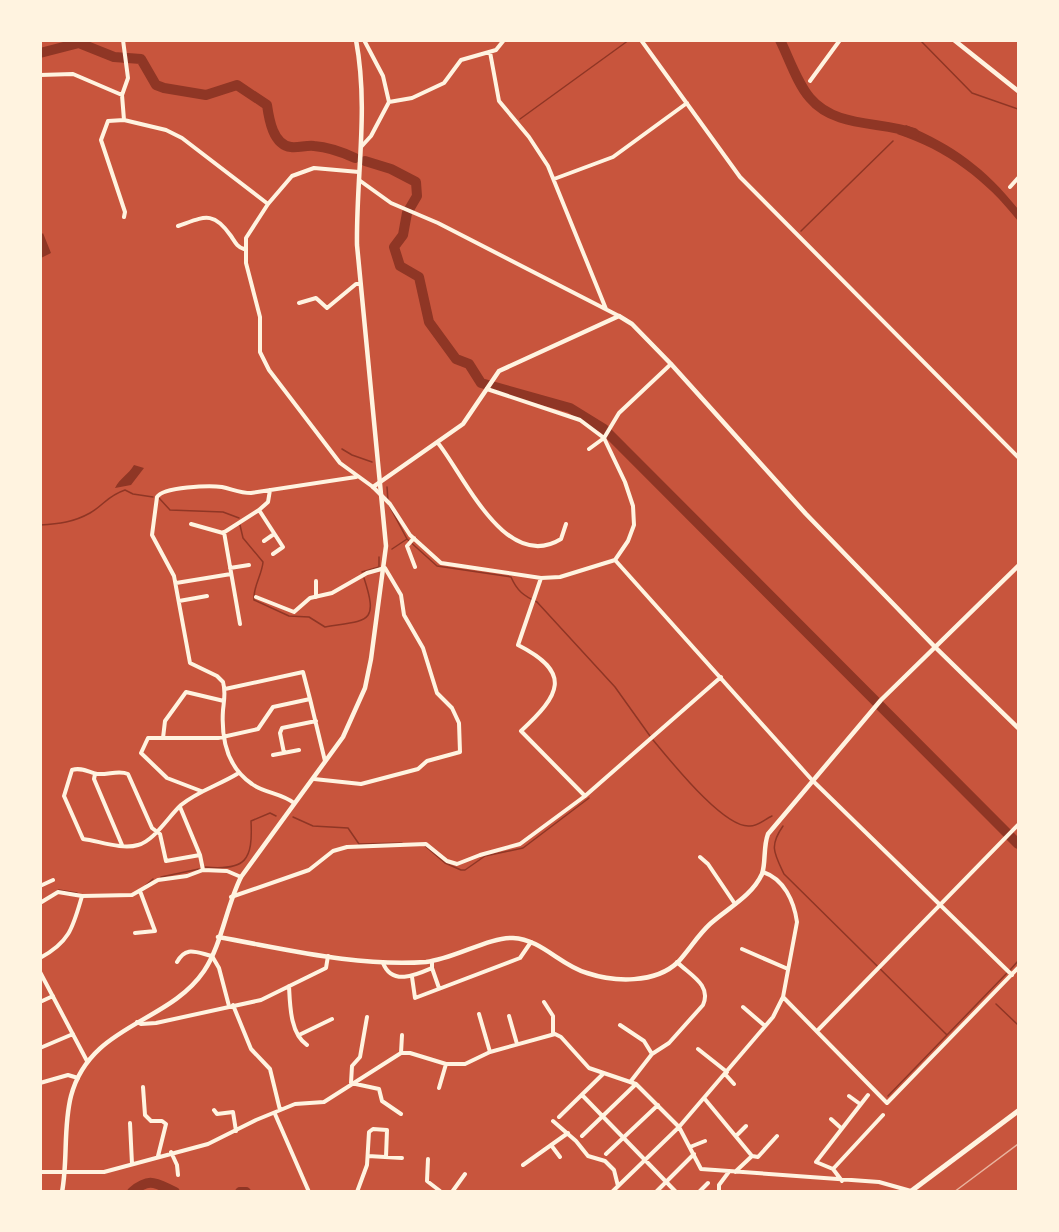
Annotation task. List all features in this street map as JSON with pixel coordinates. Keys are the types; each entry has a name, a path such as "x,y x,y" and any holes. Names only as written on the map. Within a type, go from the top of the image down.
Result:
{"main road":[{"path":"910,1191 1018,1112"}],"street":[{"path":"123,40 127,58 128,85 122,95 124,120"},
{"path":"62,1191 71,1096 87,1061 107,1041 174,1001 193,985 212,956 231,897 240,878 343,737 365,688 385,568 382,482 357,245 363,87 356,40"},
{"path":"361,147 371,136 389,102 383,76 364,40"},
{"path":"389,102 412,98 444,83 461,60 490,52 504,40"},
{"path":"641,40 740,177 1018,457"},
{"path":"810,81 840,40"},
{"path":"954,40 1018,91"},
{"path":"490,52 499,101 529,137 554,179 606,309"},
{"path":"40,75 73,74 122,95"},
{"path":"554,179 612,157 687,103"},
{"path":"124,217 125,212 121,207 101,140 108,121 124,120 166,130 183,138 268,204"},
{"path":"359,172 314,168 300,172 284,183 251,229 244,249 249,281 257,302 260,352 263,360 325,444 356,477 373,487 390,504 414,538 441,563 542,578 560,577 615,560 628,540 634,525 633,506 625,482 604,438 580,420 486,389"},
{"path":"1011,187 1018,178"},
{"path":"358,179 405,210 438,223 632,324 806,514 934,647 1018,728"},
{"path":"178,226 204,217 212,218 219,221 239,248 244,249"},
{"path":"299,303 316,298 327,308 356,284 360,284"},
{"path":"373,487 438,443 469,418 491,381 505,368 547,351 604,321 619,316"},
{"path":"589,448 604,438 619,412 671,364"},
{"path":"438,443 496,525 516,542 526,546 552,544 561,539 566,524"},
{"path":"294,803 285,796 255,787 237,774 226,753 223,737 225,689 218,676 195,668 190,663 176,583 152,535 153,516 159,493 201,487 224,487 238,493 251,493 352,480 356,477"},
{"path":"191,524 224,532 268,502 270,490"},
{"path":"259,510 283,547 273,554"},
{"path":"224,532 240,624"},
{"path":"264,541 274,534"},
{"path":"414,538 407,546 416,567"},
{"path":"615,560 812,780 1012,975"},
{"path":"176,583 249,565"},
{"path":"218,937 383,963 432,961 510,938 531,942 583,973 605,978 648,977 667,971 700,934 752,890 763,872 763,848 768,834 881,700 1018,566"},
{"path":"256,597 294,612 303,602 345,588 367,573 385,568"},
{"path":"314,779 361,783 418,769 427,761 460,752 459,723 452,708 437,693 423,648 404,615 401,596 385,568"},
{"path":"542,578 518,645 540,656 550,666 555,674 554,690 540,713 521,731 585,796"},
{"path":"316,581 316,597"},
{"path":"179,601 207,596"},
{"path":"225,689 303,672 326,762"},
{"path":"231,897 309,870 333,851 347,847 423,844 447,861 457,864 520,844 585,796 721,677"},
{"path":"163,738 165,721 186,692 224,701"},
{"path":"202,791 167,778 141,753 148,738 223,737 258,729 273,707 310,699"},
{"path":"284,753 280,733 282,728 316,721"},
{"path":"273,755 299,750"},
{"path":"200,855 166,861 160,834 156,831 152,828 128,774 124,772 95,774 76,768 72,770 64,796 83,839 137,846 146,842 156,831 180,807 202,791 237,774"},
{"path":"95,774 94,779 123,845"},
{"path":"180,807 200,855 203,870"},
{"path":"818,1030 1018,825"},
{"path":"700,857 708,864 735,904"},
{"path":"40,903 58,892 82,897 123,897 140,891 158,880 187,876 203,870 227,871 240,878"},
{"path":"612,1191 680,1127 765,1026 783,997 797,922 783,885 775,876 763,872"},
{"path":"40,886 54,880"},
{"path":"135,933 155,931 140,891"},
{"path":"40,958 52,952 70,935 82,897"},
{"path":"412,977 415,998 520,958 531,942"},
{"path":"742,949 788,969"},
{"path":"177,962 183,952 189,950 212,956 219,968 231,1006 252,1048 270,1069 280,1110"},
{"path":"137,1022 156,1023 261,1000 326,968 328,956"},
{"path":"432,961 432,969 439,988"},
{"path":"582,1136 633,1083 652,1054 669,1043 706,999 706,990 701,983 677,962"},
{"path":"383,963 386,970 394,975 412,977 432,969"},
{"path":"783,997 818,1030 887,1103 1018,968"},
{"path":"40,972 87,1061"},
{"path":"289,986 293,1020 299,1035 307,1046"},
{"path":"40,1002 53,996"},
{"path":"544,1002 553,1016 553,1034"},
{"path":"743,1008 765,1026"},
{"path":"479,1014 490,1052"},
{"path":"509,1016 517,1044"},
{"path":"351,1083 352,1066 360,1057 361,1040 366,1032 367,1017"},
{"path":"299,1035 333,1019"},
{"path":"620,1025 644,1041 652,1054"},
{"path":"40,1048 73,1034"},
{"path":"40,1172 104,1172 171,1152 208,1144 295,1104 324,1102 401,1053 446,1064 465,1064 490,1052 553,1034 561,1037 589,1068 633,1083 658,1105 680,1127 701,1169 879,1182 910,1191"},
{"path":"401,1053 402,1035"},
{"path":"698,1049 726,1073 734,1084"},
{"path":"439,1088 446,1064"},
{"path":"559,1117 603,1074"},
{"path":"40,1083 68,1076 78,1078"},
{"path":"351,1083 379,1089 382,1101 401,1114"},
{"path":"143,1087 145,1115 151,1121 162,1121 166,1124 158,1156"},
{"path":"582,1095 676,1191"},
{"path":"842,1181 833,1169 816,1162 868,1095"},
{"path":"849,1096 860,1104"},
{"path":"704,1098 752,1156 758,1157 777,1136"},
{"path":"606,1155 658,1105"},
{"path":"214,1110 217,1114 233,1112 236,1131"},
{"path":"275,1114 309,1191"},
{"path":"833,1169 883,1114"},
{"path":"831,1119 841,1128"},
{"path":"553,1121 568,1133 588,1156 604,1161 614,1170 618,1186"},
{"path":"130,1124 132,1164"},
{"path":"736,1137 746,1126"},
{"path":"357,1191 368,1156 369,1132 387,1130 386,1157"},
{"path":"523,1165 568,1133"},
{"path":"690,1147 705,1141"},
{"path":"551,1145 560,1157"},
{"path":"171,1152 177,1165 178,1175"},
{"path":"656,1191 694,1155"},
{"path":"368,1156 402,1158"},
{"path":"719,1191 719,1185 752,1156"},
{"path":"428,1159 428,1181 441,1191"},
{"path":"452,1191 465,1174"},
{"path":"699,1191 708,1183"},
{"path":"456,1187 461,1191"}],"shaded area":[{"path":"906,125 954,150 981,170 1018,209 1018,221 992,192 964,168 932,149 897,134"},
{"path":"43,233 51,253 41,258 41,235"},
{"path":"134,465 144,468 131,485 115,488 119,482"}],"waterway":[{"path":"520,119 629,40"},
{"path":"780,40 801,85 820,108 845,119 914,133"},
{"path":"920,40 972,93 1018,109"},
{"path":"40,53 79,43 114,57 141,59 156,85 164,88 206,95 237,85 267,105 273,130 280,142 294,147 324,147 355,158"},
{"path":"801,231 893,141"},
{"path":"365,161 391,169 416,182 417,196 407,213 403,235 394,247 400,266 419,277 429,322 456,359 469,364 481,383 570,408 604,429 1018,844"},
{"path":"342,449 372,462"},
{"path":"387,487 388,501"},
{"path":"40,525 78,519 125,490 133,494 153,497"},
{"path":"159,498 170,510 223,512 239,518"},
{"path":"389,505 407,539 437,566 511,577 518,589 537,602 615,687 650,736"},
{"path":"240,525 243,538 263,562 254,600 289,616 309,617 325,627 360,621 370,612 364,578"},
{"path":"392,549 407,539"},
{"path":"362,572 379,567 379,557"},
{"path":"653,740 698,792 726,817 739,824 753,826 772,816"},
{"path":"424,845 445,863 465,870 485,856 523,848 589,798"},
{"path":"205,867 230,867 244,860 250,845 251,821 270,813 276,816"},
{"path":"293,817 313,826 348,828 359,844 402,843"},
{"path":"783,826 776,839 774,850 784,874 947,1035 1007,973"},
{"path":"161,877 199,869"},
{"path":"146,885 153,879"},
{"path":"51,895 59,890 77,893"},
{"path":"1010,970 1018,961"},
{"path":"996,1004 1017,1024"},
{"path":"888,1096 947,1035"},
{"path":"132,1192 148,1183 175,1192"},
{"path":"240,1192 246,1192"}],"railway":[{"path":"954,1192 1018,1144"}]}
